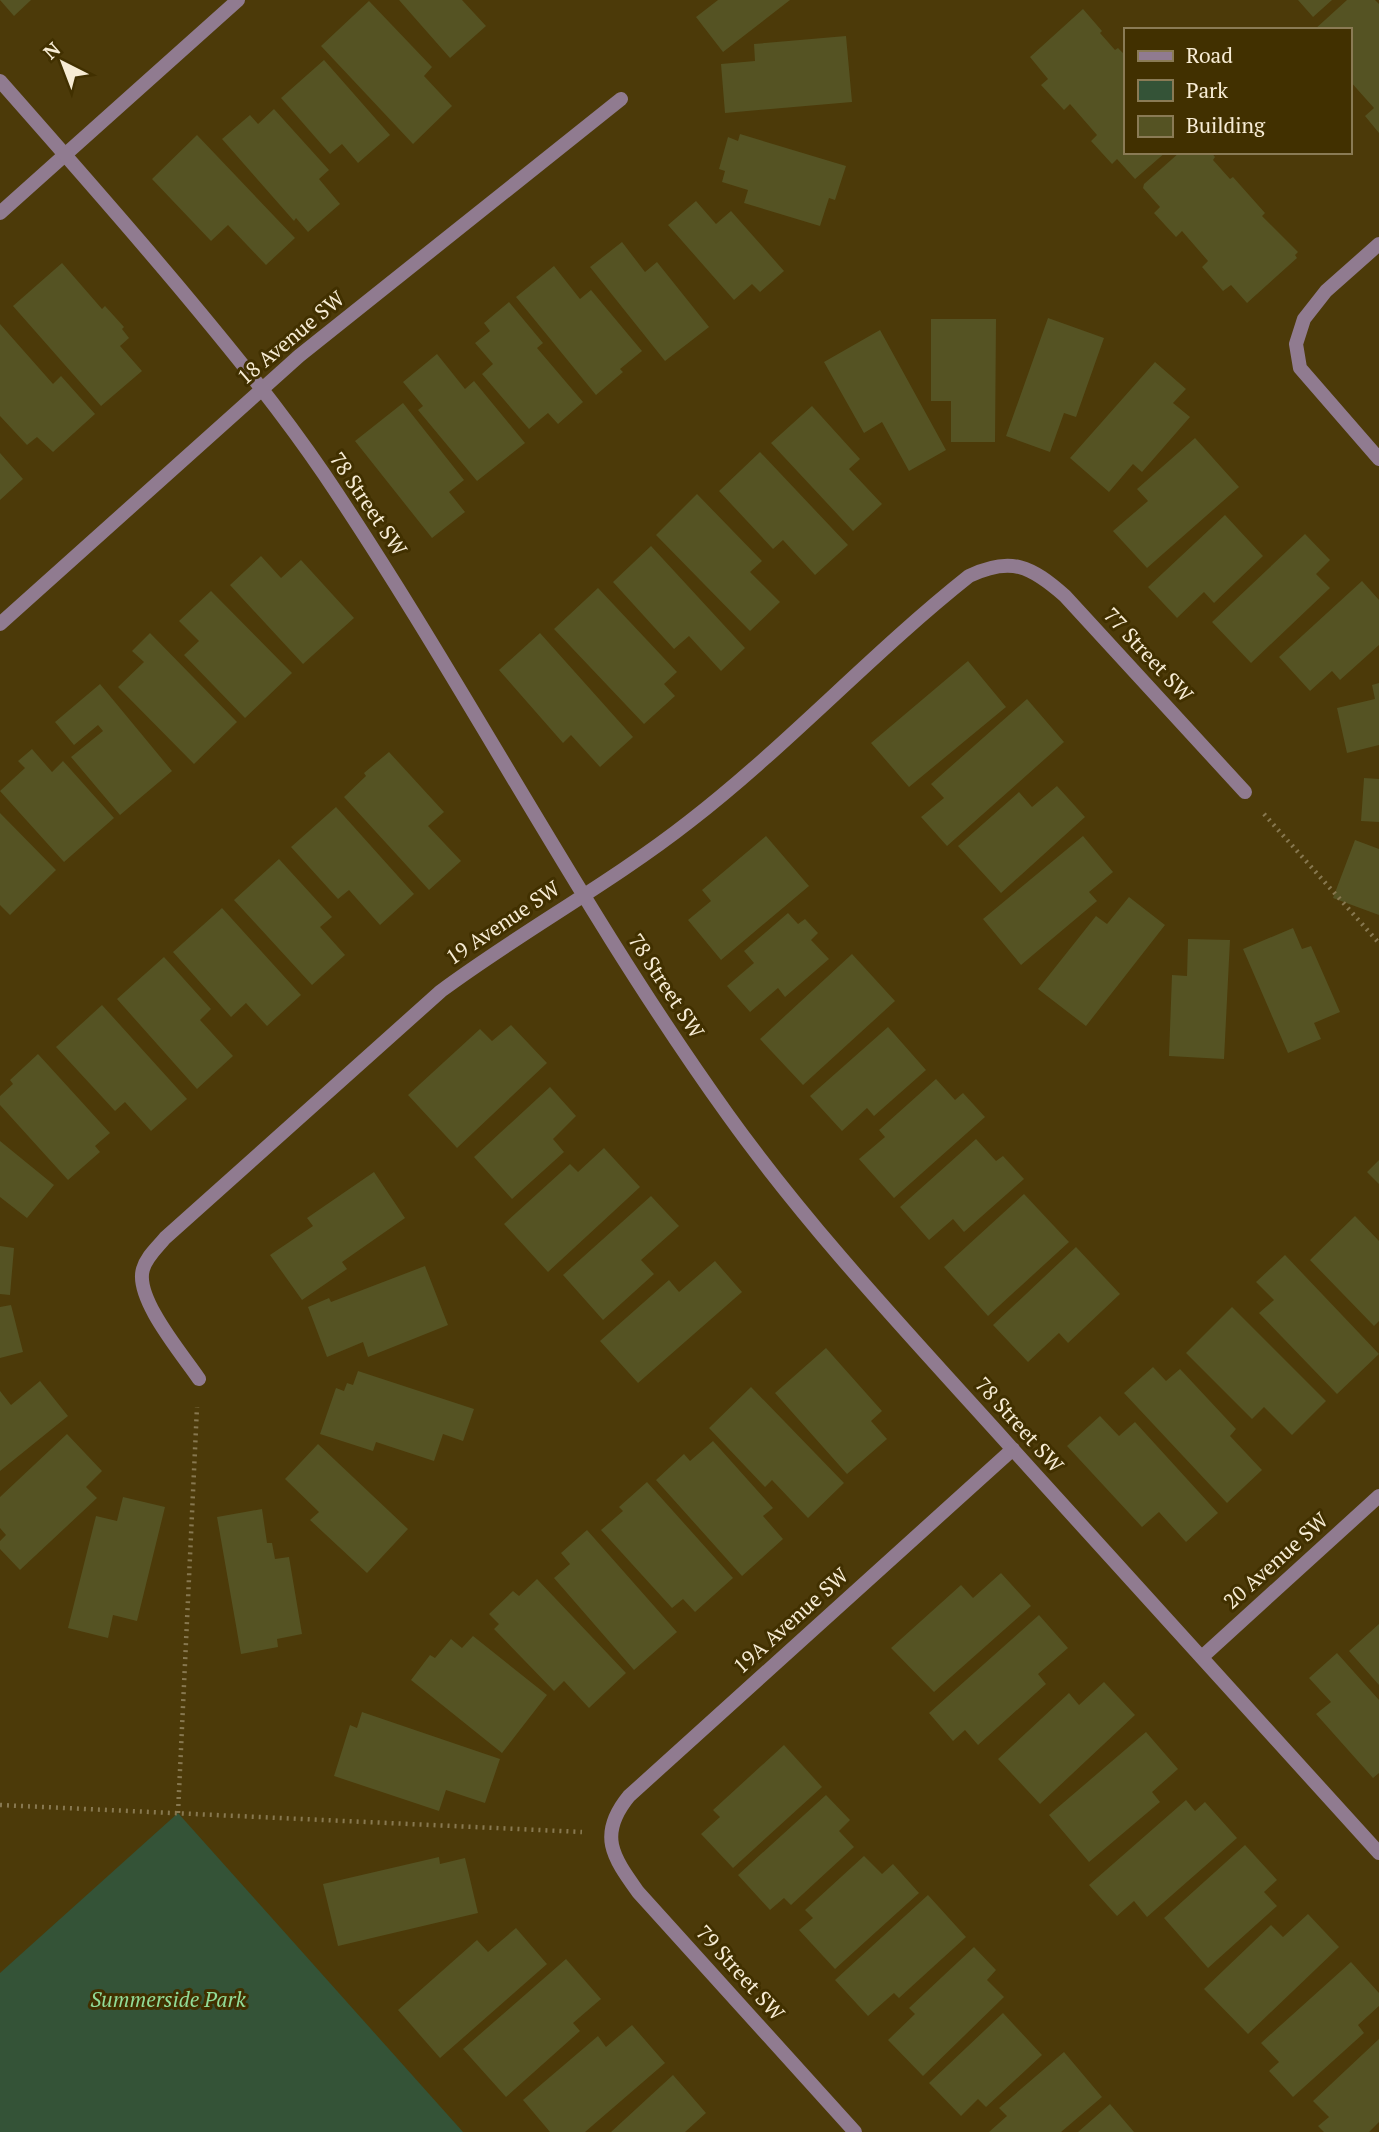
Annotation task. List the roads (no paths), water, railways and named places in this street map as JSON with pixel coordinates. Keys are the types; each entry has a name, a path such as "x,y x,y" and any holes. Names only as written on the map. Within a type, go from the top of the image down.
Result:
{"street":[{"path":"0,213 238,0"},
{"name":"78 Street SW","path":"0,81 262,387 372,546 453,675 583,894 686,1055 774,1176 855,1274 1379,1853"},
{"name":"18 Avenue SW","path":"0,624 262,387 621,99"},
{"path":"1379,244 1326,291 1304,319 1296,344 1300,368 1379,458"},
{"name":"19 Avenue SW","path":"199,1379 149,1304 142,1284 142,1271 149,1255 165,1238 441,991 484,959 652,850 722,796 969,576 987,568 1008,565"},
{"name":"77 Street SW","path":"1008,565 1023,566 1038,573 1065,596 1245,792"},
{"name":"19A Avenue SW","path":"611,1833 613,1820 629,1796 1013,1450"},
{"name":"20 Avenue SW","path":"1202,1657 1379,1496"},
{"name":"79 Street SW","path":"611,1833 616,1861 638,1892 855,2132"}],"park label":[{"name":"Summerside Park","path":"168,2000"}]}
